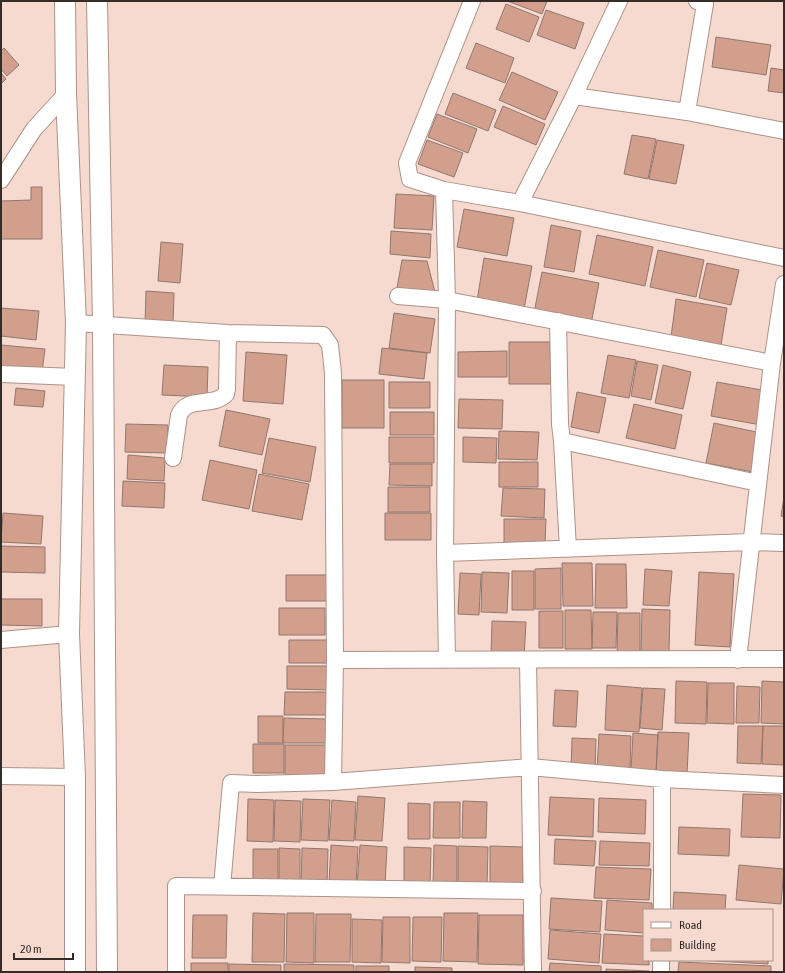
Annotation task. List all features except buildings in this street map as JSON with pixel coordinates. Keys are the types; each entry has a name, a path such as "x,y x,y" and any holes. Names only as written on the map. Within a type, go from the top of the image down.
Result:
{"street":[{"path":"65,1 66,94 76,323 69,634 75,778 75,972"},
{"path":"97,1 103,324 107,972"},
{"path":"472,1 407,163 410,179 444,190 520,203 784,258"},
{"path":"520,203 574,96 619,1"},
{"path":"687,112 705,4 698,1"},
{"path":"1,180 34,129 66,94"},
{"path":"574,96 687,112 784,131"},
{"path":"444,190 447,300 445,553 447,659"},
{"path":"738,660 772,363 784,284"},
{"path":"398,296 447,300 772,363"},
{"path":"558,321 560,424 568,549"},
{"path":"76,323 228,333 323,335 330,345 333,374 335,660 334,782"},
{"path":"173,458 180,415 186,405 218,400 226,394 228,333"},
{"path":"1,374 75,377"},
{"path":"562,441 758,483"},
{"path":"445,553 751,542 784,543"},
{"path":"1,640 69,634"},
{"path":"335,660 784,659"},
{"path":"528,660 533,891 533,972"},
{"path":"222,887 231,783 257,784 334,782 530,767 662,779 784,786"},
{"path":"1,776 75,778"},
{"path":"662,779 662,909"},
{"path":"176,972 176,886 533,891"},
{"path":"661,972 662,961"}]}
